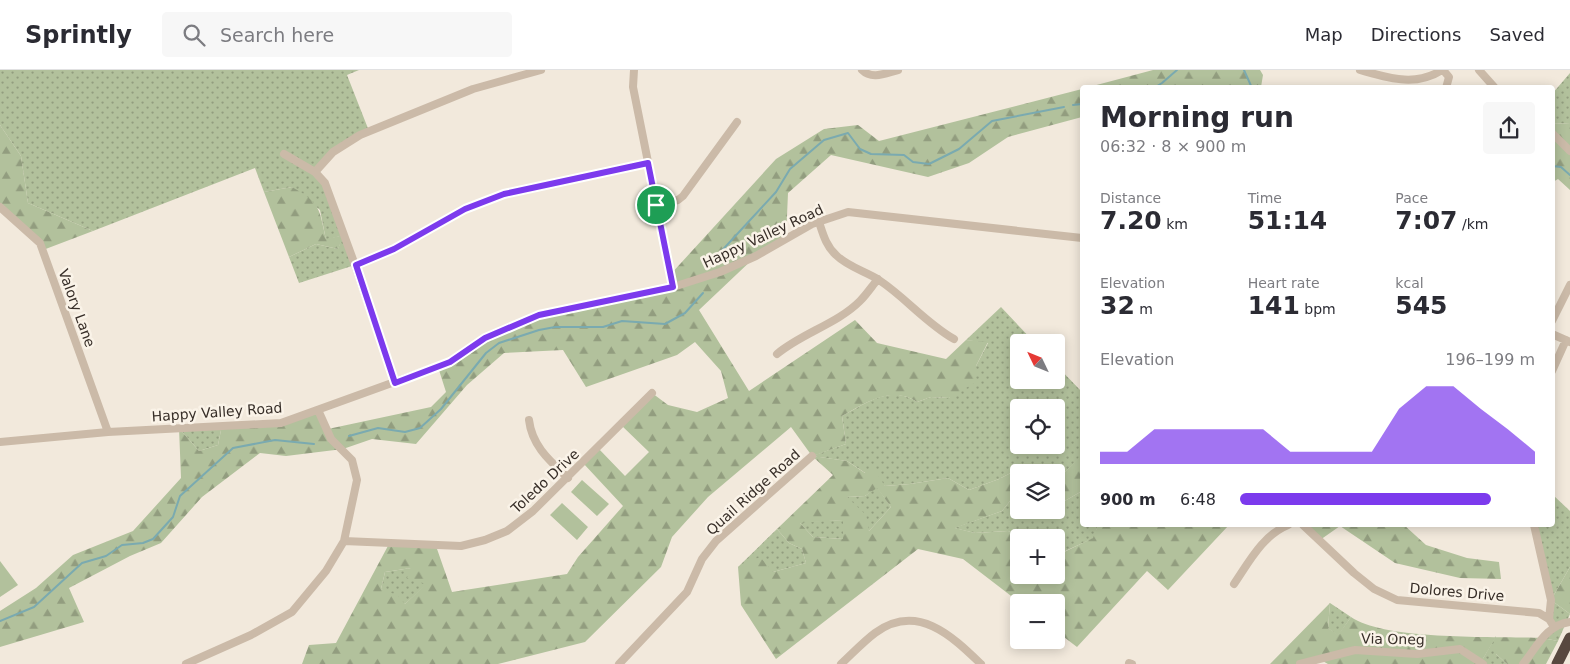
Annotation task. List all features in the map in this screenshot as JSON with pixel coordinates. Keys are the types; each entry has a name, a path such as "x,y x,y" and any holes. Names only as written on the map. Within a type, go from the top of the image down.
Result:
{"highway":[{"path":"1558,664 1570,638"}],"street":[{"path":"315,172 333,152 360,135 473,89 542,70"},
{"path":"634,70 633,87 673,287"},
{"path":"862,70 868,75 874,75 898,70"},
{"path":"1360,70 1397,80 1416,81 1430,78 1443,70 1449,77 1447,85"},
{"path":"1479,70 1492,85"},
{"path":"656,205 678,200 683,196 737,122"},
{"path":"1555,136 1570,151"},
{"path":"284,154 315,172 324,183 356,265 395,383"},
{"path":"356,265 394,249 465,209 504,194 648,163"},
{"name":"Valory Lane","path":"0,207 40,243 108,432"},
{"name":"Happy Valley Road","path":"0,442 108,432 281,423 450,362 485,338 539,315 673,287 720,272 756,256 819,222 848,212 1080,238"},
{"path":"819,222 824,240 835,254 846,263 878,279 936,329 954,339"},
{"path":"777,354 789,344 845,312 860,301 878,279"},
{"path":"1555,315 1570,285"},
{"path":"1555,335 1568,341 1555,365"},
{"name":"Toledo Drive","path":"344,541 461,546 485,540 520,523 568,478 652,393"},
{"path":"186,664 251,635 292,612 326,571 344,541 357,480 352,460 331,439 318,410"},
{"path":"529,420 530,430 540,451 568,478"},
{"name":"Quail Ridge Road","path":"620,664 687,592 702,559 716,541 812,456"},
{"path":"1234,584 1256,552 1276,530 1283,527"},
{"name":"Dolores Drive","path":"1305,527 1354,573 1374,588 1398,600 1539,613 1549,619"},
{"path":"1534,527 1551,600 1549,619 1554,627"},
{"path":"841,664 883,629 900,622 916,622 933,625 949,634 981,664"},
{"path":"1523,664 1542,638 1554,627 1570,622"},
{"name":"Via Oneg","path":"1300,664 1355,650 1417,654 1460,649 1483,664"}],"green space":[{"path":"0,70 359,70 347,75 369,131 347,142 315,172 325,183 355,265 299,283 289,257 316,244 338,249 343,235 326,240 320,210 292,187 264,192 255,168 93,231 28,203 21,156 0,125"},
{"path":"1153,70 1260,70 1263,75 1261,85 1097,85"},
{"path":"1570,73 1570,124 1555,123 1555,90"},
{"path":"1080,90 1080,118 1008,137 969,163 928,177 831,155 788,193 786,239 756,256 699,310 749,391 855,320 877,343 946,359 966,340 988,342 976,366 976,382 949,398 931,397 917,402 898,395 869,401 842,416 846,444 813,456 847,461 865,473 873,468 885,486 948,478 969,490 1010,473 1010,501 1002,511 955,528 975,533 1010,531 1010,584 1065,584 1065,552 1093,538 1097,527 1227,527 1168,590 1147,571 1077,647 1065,638 1065,594 1010,595 963,559 918,549 776,659 741,605 738,567 760,557 773,572 806,563 802,549 789,543 777,529 833,475 812,456 791,427 708,497 672,537 661,567 585,642 498,664 302,664 309,645 336,643 389,544 436,546 452,592 567,574 578,557 623,506 583,463 598,448 625,476 649,452 621,425 652,393 668,405 697,412 728,398 721,371 695,342 677,355 586,387 563,350 504,353 467,385 416,444 372,439 343,449 286,456 260,453 202,497 161,543 130,556 69,588 84,622 0,647 0,611 36,588 73,555 133,531 181,478 179,428 199,451 218,445 222,425 265,424 318,410 328,429 431,407 446,392 438,367 517,324 673,287 670,275 776,159 824,129 858,125 879,141","holes":["877,488 891,507 869,531 866,515 847,497 865,496","843,520 843,539 813,537 800,523","411,568 407,578 426,584 405,604 397,595 381,589 385,572"]},
{"path":"1555,123 1570,124 1570,190 1558,179 1555,181"},
{"path":"0,125 21,156 28,203 93,231 43,250 2,208 0,203"},
{"path":"292,187 314,203 322,220 326,239 344,235 338,249 316,244 289,257 264,192"},
{"path":"1001,307 1026,334 1010,334 1010,389 1065,389 1065,374 1080,390 1080,457 1065,472 1065,464 1010,464 1010,473 969,490 948,478 885,486 847,461 812,456 846,444 842,416 869,401 888,395 907,397 917,402 931,397 949,398 976,366 988,343 966,340"},
{"path":"222,425 218,445 199,451 179,428"},
{"path":"1080,456 1080,492 1065,501 1065,472"},
{"path":"582,480 609,504 597,516 571,492"},
{"path":"877,487 891,507 869,531 847,497 865,496"},
{"path":"1080,492 1080,527 1097,527 1094,538 1065,551 1065,529 1010,529 1010,531 975,533 954,528 1002,511 1010,501 1010,519 1065,519 1065,501"},
{"path":"1555,497 1570,511 1570,567 1551,600 1533,527 1555,527"},
{"path":"562,503 588,527 577,540 550,515"},
{"path":"843,520 843,539 813,537 799,522"},
{"path":"1305,527 1339,527 1320,540"},
{"path":"1341,527 1406,527 1426,545 1467,558 1499,562 1501,579 1460,578 1395,563"},
{"path":"777,529 789,543 802,549 806,563 773,572 738,567"},
{"path":"0,561 18,585 0,597"},
{"path":"1570,567 1570,614 1551,600"},
{"path":"411,568 427,584 405,604 381,589 385,572"},
{"path":"1551,600 1570,614 1558,641 1542,638 1553,625"},
{"path":"1330,603 1351,617 1338,636 1328,628"},
{"path":"1330,603 1328,628 1338,635 1351,617 1367,625 1415,634 1496,637 1481,662 1477,664 1328,664 1317,658 1300,664 1270,664"},
{"path":"1496,636 1496,654 1507,664 1477,664 1481,662"},
{"path":"1496,637 1542,638 1558,641 1546,664 1507,664 1496,654"}],"waterway":[{"path":"1159,85 1177,70"},
{"path":"1244,70 1251,85"},
{"path":"1073,105 1080,104"},
{"path":"715,258 776,192 790,169 824,140 848,133 860,149 871,154 904,155 913,162 929,164 959,149 992,121 1064,107"},
{"path":"1555,166 1561,167 1570,175"},
{"path":"349,436 378,428 405,432 420,428 441,409 486,353 499,343 539,330 555,327 603,327 622,321 665,324 685,313 703,293"},
{"path":"0,621 34,607 82,563 106,556 122,545 143,543 153,539 173,517 180,496 233,448 275,440 314,444"}],"route":[{"path":"648,163 656,205 673,287 539,315 485,338 450,362 395,383 356,265 394,249 465,209 504,194 648,163"}]}
